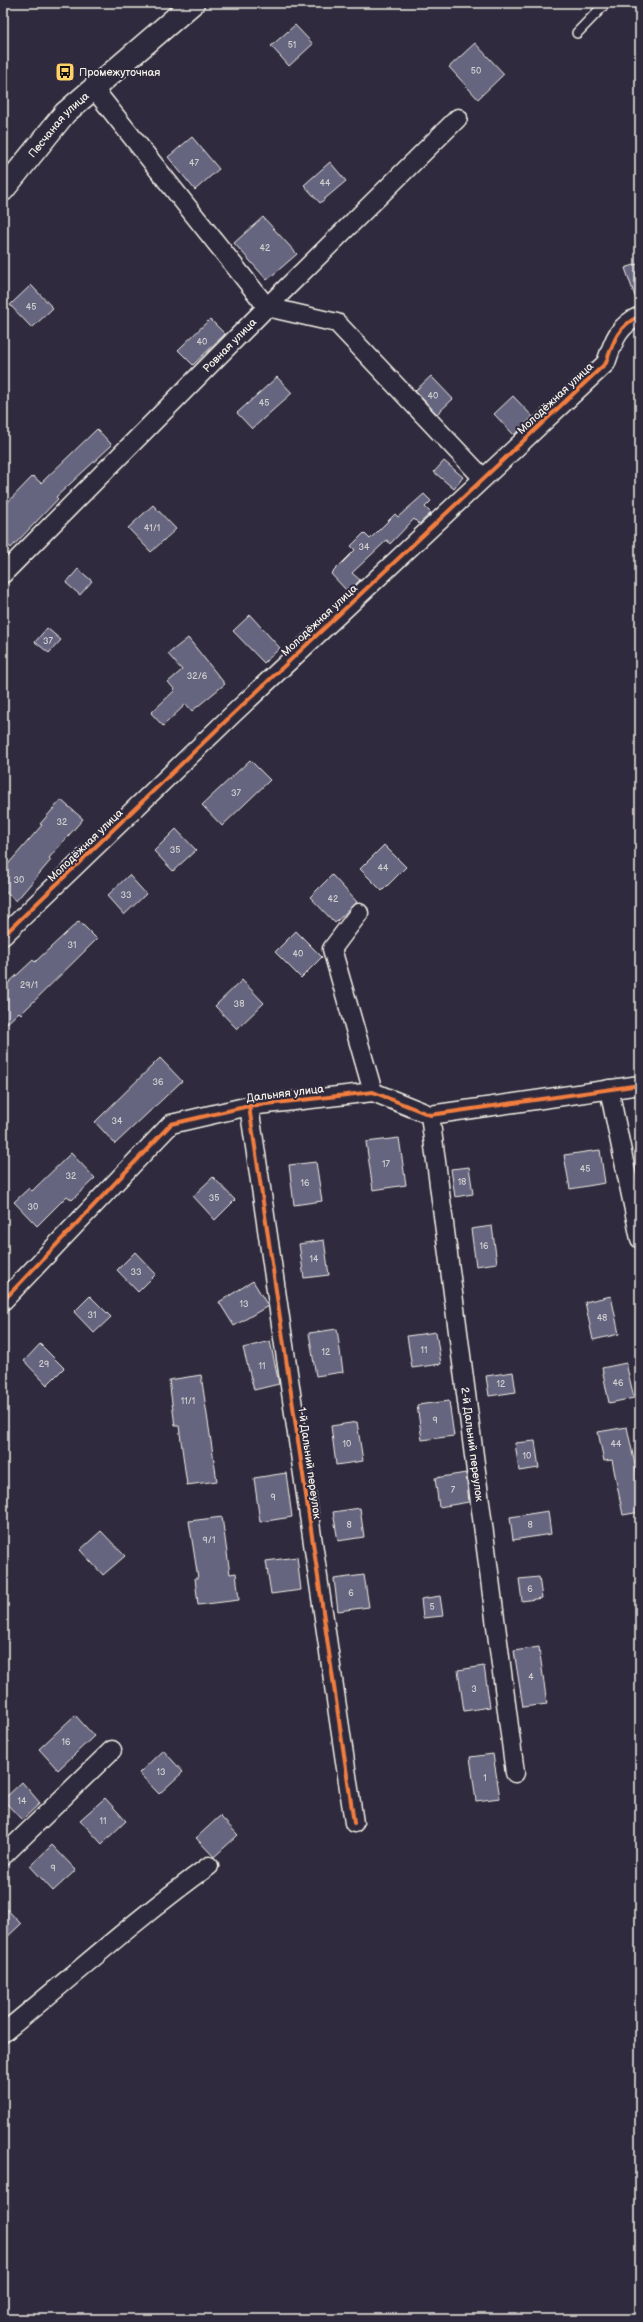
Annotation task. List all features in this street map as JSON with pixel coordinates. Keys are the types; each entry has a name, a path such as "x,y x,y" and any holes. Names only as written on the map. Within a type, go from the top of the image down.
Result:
{"street":[{"name":"Песчаная улица","path":"3,190 65,113 193,3"},
{"path":"94,89 267,307 337,323 483,478"},
{"name":"Ровная улица","path":"3,574 267,307 458,118"},
{"name":"Молодёжная улица","path":"3,936 232,715 606,363 615,336 624,326 640,316"},
{"path":"359,913 332,949 373,1092"},
{"name":"Дальняя улица","path":"3,1301 171,1124 249,1106 373,1092 430,1114 609,1088 640,1085"},
{"path":"609,1088 640,1239"},
{"name":"1-й Дальний переулок","path":"249,1106 354,1823"},
{"name":"2-й Дальний переулок","path":"430,1114 515,1773"},
{"path":"3,1856 112,1750"},
{"path":"3,2033 104,1951 160,1901 209,1866"}],"lane":[{"path":"577,34 606,3"}],"building":[{"path":"295,25 313,44 289,66 271,46"},
{"path":"475,43 504,74 478,99 449,67"},
{"path":"192,137 219,169 195,190 168,157"},
{"path":"330,162 346,181 320,203 304,185"},
{"path":"263,217 297,254 267,280 234,243"},
{"path":"640,263 640,305 638,305 625,268"},
{"path":"31,285 53,308 32,328 10,305"},
{"path":"210,319 225,334 193,365 178,350"},
{"path":"431,376 453,399 437,414 415,391"},
{"path":"277,377 292,393 252,429 237,413"},
{"path":"513,396 533,417 514,435 494,414"},
{"path":"97,429 112,445 56,497 58,499 11,548 3,541 3,507 33,476 41,483"},
{"path":"444,461 463,477 454,489 434,472"},
{"path":"424,494 431,501 425,507 431,513 419,524 414,519 390,544 387,540 352,573 360,580 348,592 331,574 355,550 351,546 364,533 370,539 395,514 398,517"},
{"path":"153,505 176,529 151,552 128,528"},
{"path":"78,569 92,581 80,595 66,583"},
{"path":"250,615 280,648 264,663 233,631"},
{"path":"47,628 61,640 49,653 35,642"},
{"path":"188,638 225,684 192,711 186,704 163,726 151,713 175,690 168,682 182,670 168,654"},
{"path":"250,760 270,780 222,826 202,805"},
{"path":"61,800 83,819 49,858 51,860 16,901 3,890 3,870 42,825 40,824"},
{"path":"176,829 196,850 173,871 154,851"},
{"path":"384,845 406,867 382,891 360,869"},
{"path":"129,875 146,894 124,915 107,896"},
{"path":"332,875 357,902 335,923 310,897"},
{"path":"79,921 97,939 21,1014 19,1012 3,1027 3,988 33,960 35,962"},
{"path":"296,931 322,957 301,978 275,952"},
{"path":"242,980 264,1003 237,1029 215,1006"},
{"path":"160,1058 182,1081 115,1144 95,1122"},
{"path":"399,1138 406,1185 373,1190 366,1142"},
{"path":"600,1150 605,1183 570,1189 564,1155"},
{"path":"71,1153 95,1178 72,1200 67,1196 37,1226 14,1202 29,1188 32,1191"},
{"path":"316,1162 322,1201 294,1205 289,1165"},
{"path":"469,1167 473,1194 455,1197 451,1169"},
{"path":"213,1177 235,1200 215,1220 193,1196"},
{"path":"492,1226 497,1263 476,1266 471,1229"},
{"path":"324,1240 329,1275 304,1278 299,1244"},
{"path":"135,1252 156,1274 138,1292 117,1270"},
{"path":"253,1281 268,1306 234,1326 219,1302"},
{"path":"90,1296 111,1317 94,1333 74,1312"},
{"path":"611,1296 619,1334 593,1340 585,1302"},
{"path":"337,1329 343,1372 316,1376 309,1333"},
{"path":"436,1332 441,1364 412,1368 407,1336"},
{"path":"270,1341 279,1384 254,1390 243,1348"},
{"path":"40,1344 64,1368 47,1385 24,1361"},
{"path":"626,1363 634,1398 609,1403 602,1368"},
{"path":"513,1372 516,1392 489,1396 486,1376"},
{"path":"201,1375 217,1481 187,1485 179,1426 175,1426 169,1380"},
{"path":"449,1401 454,1436 422,1440 417,1405"},
{"path":"357,1422 363,1461 336,1465 331,1426"},
{"path":"627,1427 638,1479 640,1478 640,1512 623,1515 612,1460 604,1461 598,1432"},
{"path":"535,1441 539,1468 519,1471 515,1443"},
{"path":"286,1473 292,1517 260,1522 254,1478"},
{"path":"466,1473 469,1502 439,1507 435,1478"},
{"path":"360,1508 364,1537 338,1541 333,1512"},
{"path":"548,1511 551,1534 513,1540 510,1517"},
{"path":"222,1517 230,1574 236,1573 239,1600 198,1605 195,1578 198,1578 189,1521"},
{"path":"101,1531 125,1556 103,1575 80,1550"},
{"path":"297,1557 301,1590 271,1594 266,1561"},
{"path":"364,1575 369,1607 338,1611 334,1579"},
{"path":"539,1577 542,1598 522,1601 519,1579"},
{"path":"440,1596 443,1616 423,1618 421,1599"},
{"path":"539,1647 547,1704 523,1707 514,1651"},
{"path":"484,1666 490,1707 464,1711 458,1670"},
{"path":"75,1715 94,1736 58,1770 39,1749"},
{"path":"163,1750 183,1772 159,1794 139,1773"},
{"path":"493,1754 500,1798 476,1801 470,1757"},
{"path":"22,1782 40,1803 22,1820 3,1800"},
{"path":"105,1798 126,1821 102,1844 80,1820"},
{"path":"220,1816 238,1835 214,1857 196,1838"},
{"path":"52,1845 76,1870 53,1891 30,1866"},
{"path":"3,1905 21,1924 3,1941"}],"cycle path":[{"path":"3,936 232,715 606,363 614,341 621,329 626,324 640,316"},
{"path":"3,1301 171,1124 249,1106 373,1092 430,1115 640,1085"},
{"path":"249,1106 354,1823"}],"place":[{"name":"Промежуточная","path":"65,72"}]}
